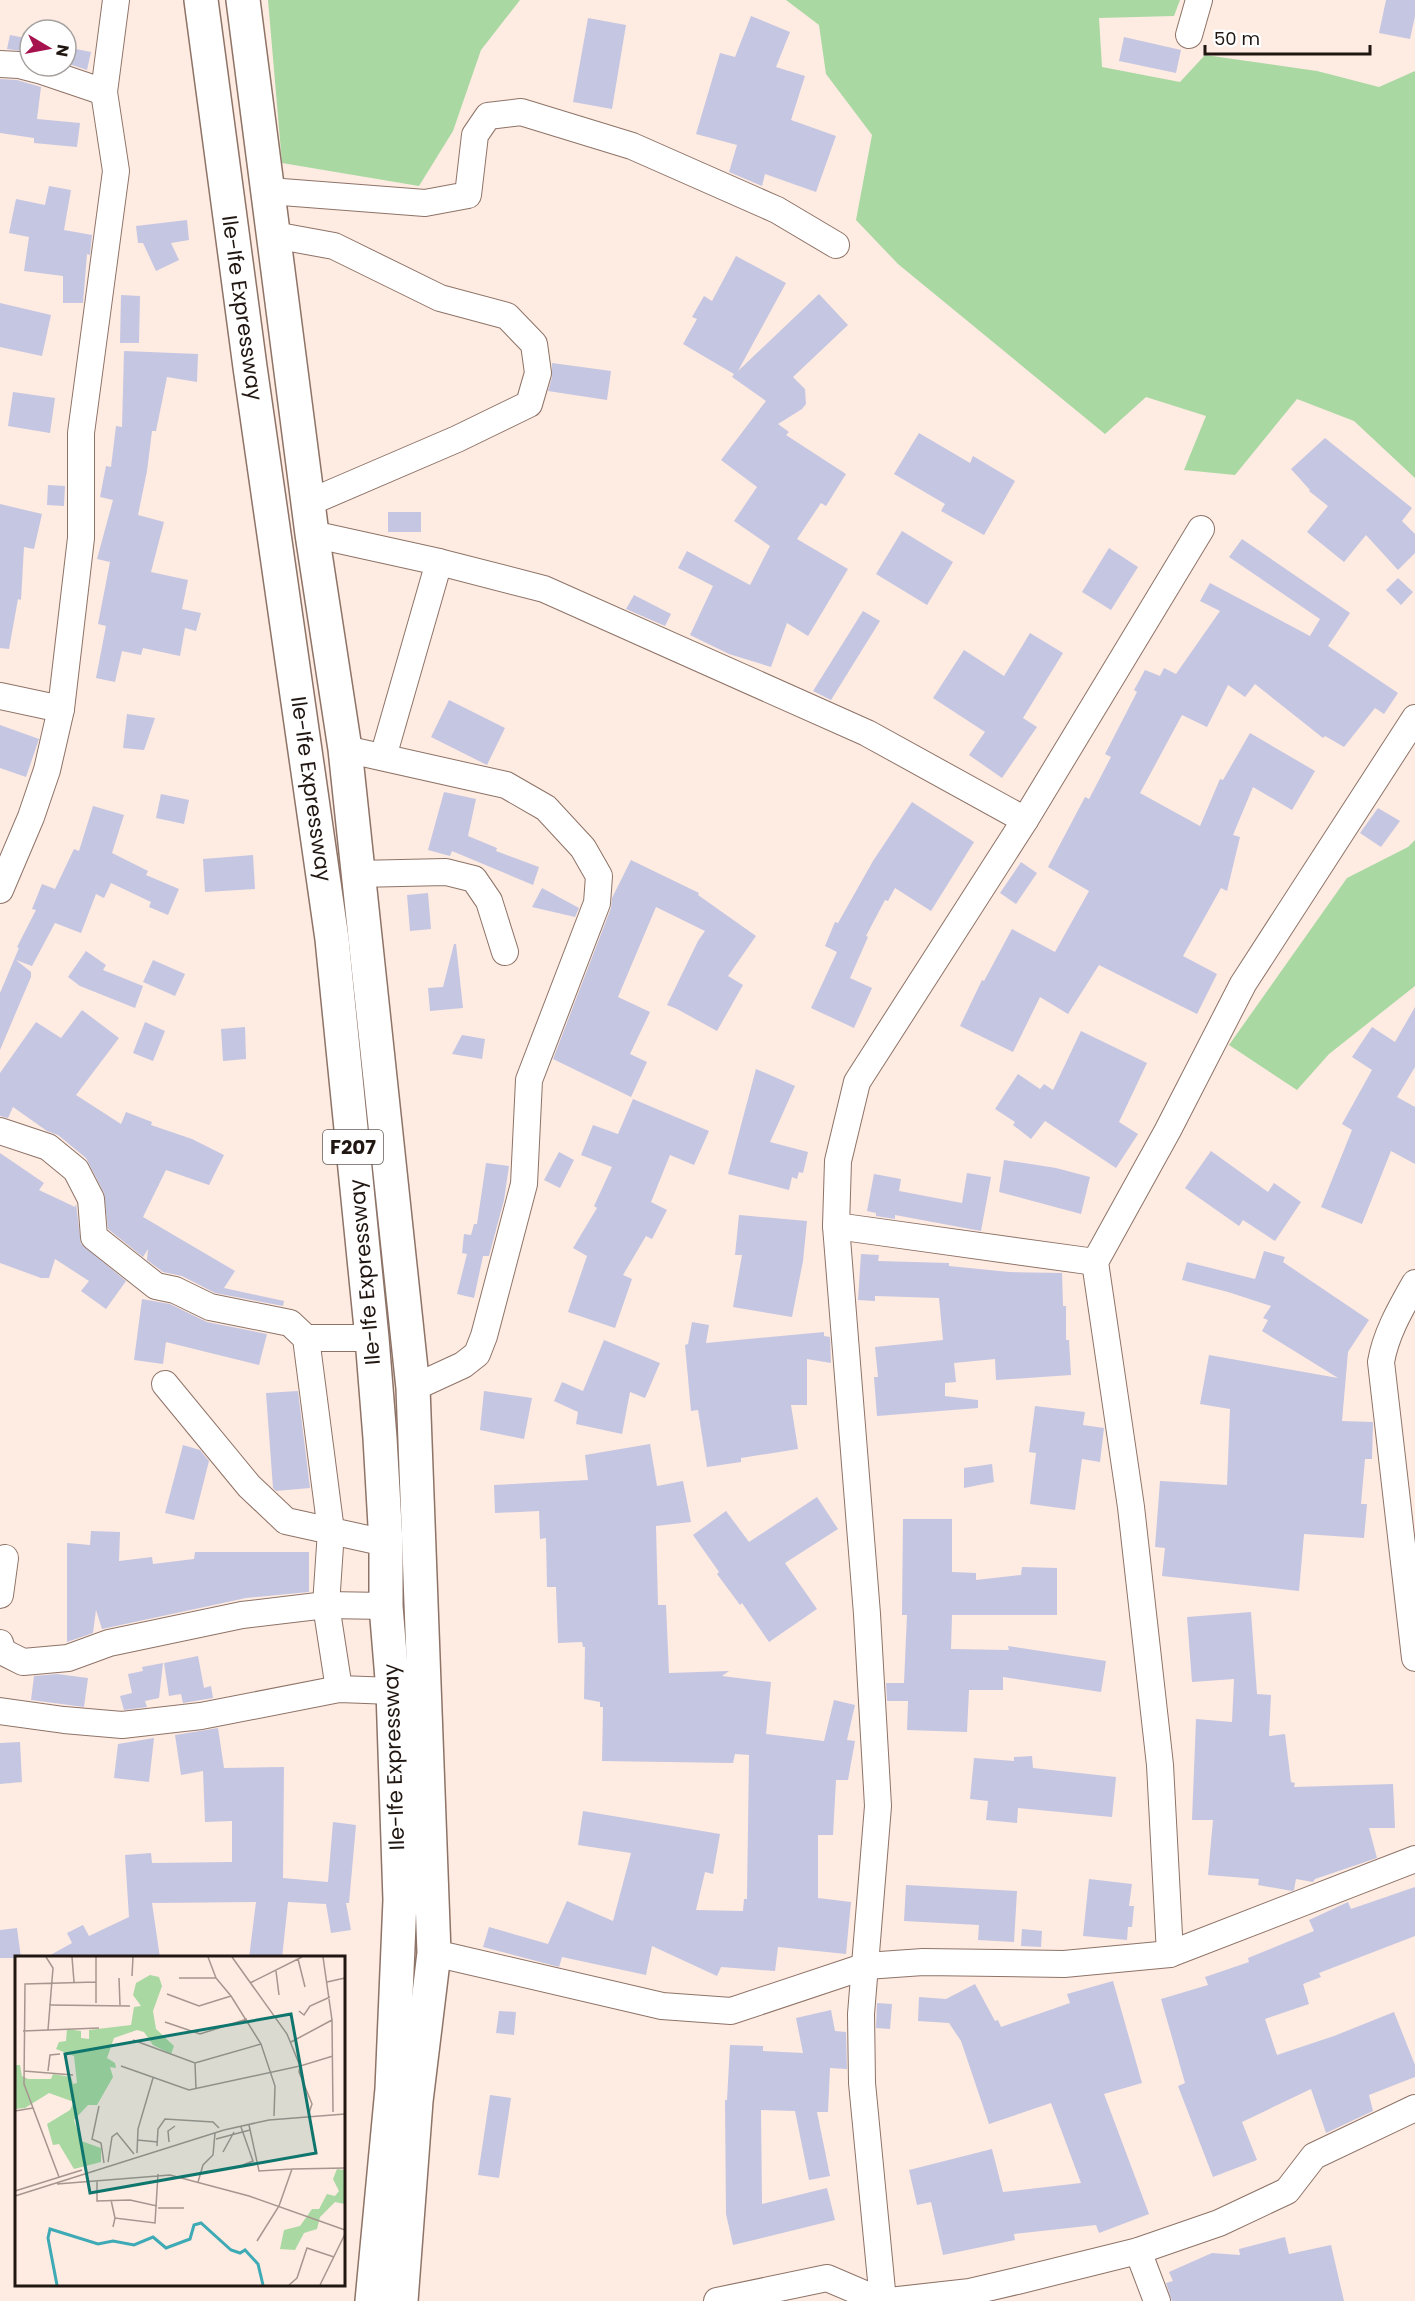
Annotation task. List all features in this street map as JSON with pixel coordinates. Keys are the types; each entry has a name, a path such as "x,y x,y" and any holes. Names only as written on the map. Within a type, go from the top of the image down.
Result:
{"main road":[{"name":"Ile-Ife Expressway","path":"201,0 250,367 332,939 372,1338 386,1543 386,1606 393,1691 400,1900 392,2089 372,2301"},
{"name":"Ile-Ife Expressway","path":"243,0 310,519 345,749 413,1388 434,1953 416,2101 401,2301"},
{"path":"250,367 291,370"}],"street":[{"path":"0,890 31,817 47,770 60,709 81,538 81,434 116,171 104,92 116,0"},
{"path":"1189,35 1199,0"},
{"path":"0,64 19,65 42,71 104,92"},
{"path":"268,191 425,203 468,195 475,135 488,116 521,112 632,146 777,210 836,245"},
{"path":"274,235 334,246 440,298 507,316 534,344 538,373 529,404 310,519"},
{"path":"310,519 439,562 544,589 867,733 1025,820"},
{"path":"717,2301 827,2278 882,2301 862,2083 861,2013 878,1806 867,1614 836,1226 838,1161 857,1082 1025,820 1201,530"},
{"path":"383,757 439,562"},
{"path":"0,696 60,709"},
{"path":"1170,1954 1160,1766 1131,1507 1095,1262 1168,1130 1243,984 1415,718"},
{"path":"345,749 506,785 546,808 583,848 599,876 597,903 529,1080 524,1184 484,1336 477,1354 463,1365 413,1388"},
{"path":"357,874 446,872 474,879 489,901 506,952"},
{"path":"0,1131 48,1147 76,1170 90,1199 94,1237 156,1286 175,1290 210,1307 290,1323 306,1338 331,1531 326,1605 339,1689"},
{"path":"836,1226 1095,1262"},
{"path":"1415,1283 1395,1318 1383,1349 1381,1362 1415,1658"},
{"path":"306,1338 372,1338"},
{"path":"165,1384 249,1486 286,1521 386,1543"},
{"path":"0,1595 4,1558"},
{"path":"0,1643 3,1652 23,1662 68,1658 109,1643 242,1616 326,1605 386,1606"},
{"path":"0,1712 122,1725 201,1716 339,1689 393,1691"},
{"path":"434,1953 663,2006 730,2011 866,1966 923,1962 1064,1964 1170,1954 1415,1859"},
{"path":"890,2301 970,2292 1138,2251 1219,2223 1287,2191 1314,2156 1415,2108"},
{"path":"1138,2251 1156,2301"}],"green space":[{"path":"268,0 520,0 481,50 453,131 419,186 282,163"},
{"path":"786,0 1180,0 1174,16 1099,18 1102,67 1180,82 1205,55 1317,71 1379,87 1415,71 1415,478 1354,421 1297,399 1235,475 1184,470 1206,416 1146,397 1105,434 898,264 856,220 872,135 826,74 819,25"},
{"path":"1415,840 1415,986 1329,1054 1297,1090 1229,1045 1347,878 1408,847"}],"building":[{"path":"1386,0 1415,0 1415,16 1410,39 1379,33"},
{"path":"751,16 790,32 776,67 805,76 791,120 836,136 816,192 765,174 762,186 729,172 737,145 696,134 720,53 735,57"},
{"path":"588,18 626,25 612,109 573,102"},
{"path":"10,35 18,37 18,50 7,49"},
{"path":"1124,37 1181,50 1176,73 1119,61"},
{"path":"78,49 91,52 87,70 78,67"},
{"path":"0,79 17,80 41,87 37,119 80,123 77,147 34,143 34,138 0,133"},
{"path":"49,186 71,190 64,230 92,235 90,255 87,254 83,303 63,303 63,276 24,271 29,237 9,233 16,199 45,205"},
{"path":"187,220 189,240 171,243 179,260 156,271 143,243 138,243 136,226"},
{"path":"736,256 786,283 738,371 819,294 848,325 793,377 805,389 806,404 778,424 789,432 786,435 846,474 826,506 821,503 797,539 848,569 808,636 787,623 771,667 729,654 690,635 713,586 678,568 687,551 750,585 770,546 734,521 757,487 721,460 766,401 732,377 734,374 683,344 697,319 692,317 704,296 712,301"},
{"path":"121,295 140,296 139,343 120,343"},
{"path":"0,303 51,315 42,356 0,347"},
{"path":"124,351 198,354 197,382 167,377 156,431 152,431 138,515 164,522 151,572 188,580 182,609 201,613 196,631 185,628 180,656 143,648 141,655 122,651 115,682 96,678 106,626 98,624 110,562 97,559 113,500 100,497 106,466 111,467 116,426 122,427"},
{"path":"552,363 611,371 607,400 548,391 552,377"},
{"path":"13,392 55,398 50,433 8,426"},
{"path":"919,433 970,463 973,456 1015,481 984,535 941,511 945,504 894,474"},
{"path":"1325,438 1412,508 1402,521 1415,534 1415,553 1398,570 1366,535 1344,562 1307,532 1328,506 1309,491 1291,469"},
{"path":"48,485 65,486 64,506 47,505"},
{"path":"0,504 42,514 34,549 24,547 21,600 18,599 9,649 0,648"},
{"path":"388,512 421,512 421,532 388,532"},
{"path":"902,531 953,562 927,605 876,574"},
{"path":"1242,539 1350,613 1328,646 1398,693 1384,714 1375,708 1344,747 1325,736 1323,738 1255,684 1245,697 1228,685 1207,727 1182,715 1140,793 1200,826 1220,779 1223,780 1250,733 1315,771 1292,810 1253,787 1233,835 1240,837 1227,891 1221,888 1183,956 1217,974 1197,1014 1099,965 1068,1014 1040,997 1013,1052 960,1026 982,980 984,981 1012,929 1055,952 1089,891 1048,867 1085,797 1089,799 1111,757 1105,754 1137,692 1134,690 1145,670 1160,676 1164,668 1176,674 1220,611 1200,601 1210,583 1310,636 1320,619 1229,557"},
{"path":"1109,548 1138,567 1111,610 1082,592"},
{"path":"1398,578 1413,592 1401,605 1386,590"},
{"path":"634,595 671,614 665,626 626,609"},
{"path":"863,611 880,621 831,700 813,691"},
{"path":"1030,633 1063,653 1023,718 1037,727 1002,778 969,755 985,732 933,698 964,650 1004,676"},
{"path":"449,700 505,728 487,765 431,737"},
{"path":"127,714 155,718 144,750 123,748"},
{"path":"0,725 39,739 26,777 0,768"},
{"path":"444,792 476,799 468,836 497,848 496,851 539,867 533,885 452,851 450,856 428,850"},
{"path":"161,794 189,800 184,824 156,818"},
{"path":"912,802 974,842 931,911 895,888 888,901 885,900 866,936 868,937 850,978 872,988 854,1028 811,1008 837,952 825,946 835,922 838,923 873,861"},
{"path":"93,806 124,815 112,853 148,871 146,875 179,889 168,915 149,907 151,902 111,883 104,898 96,894 81,933 55,923 32,966 16,960 31,972 31,977 0,1050 0,993 19,948 17,947 36,910 32,909 42,884 55,889 74,849 79,851"},
{"path":"1378,808 1400,821 1381,847 1360,833"},
{"path":"253,855 255,889 205,892 203,859"},
{"path":"631,860 699,893 698,895 756,936 728,976 743,985 717,1031 667,1005 705,931 656,907 618,997 650,1012 630,1054 647,1062 631,1097 553,1059 611,908 612,898"},
{"path":"1021,862 1037,873 1016,904 1000,893"},
{"path":"542,888 579,908 575,917 532,907"},
{"path":"428,893 431,929 410,931 407,895"},
{"path":"454,944 456,944 463,1008 430,1011 428,988 443,987"},
{"path":"86,951 106,965 103,970 143,986 135,1008 80,986 68,977"},
{"path":"153,960 185,974 175,996 143,982"},
{"path":"1415,1007 1415,1067 1397,1097 1415,1107 1415,1164 1391,1151 1362,1224 1321,1207 1352,1130 1342,1124 1372,1070 1352,1057 1372,1027 1395,1042"},
{"path":"82,1010 119,1038 76,1095 121,1124 126,1112 152,1122 151,1125 192,1139 224,1155 209,1185 166,1170 143,1217 235,1271 224,1288 284,1301 283,1306 215,1293 182,1276 163,1272 147,1260 148,1249 143,1257 108,1229 104,1193 86,1158 58,1135 47,1131 13,1107 8,1118 0,1116 0,1073 36,1022 61,1038"},
{"path":"145,1022 165,1031 153,1061 133,1053"},
{"path":"245,1027 246,1059 223,1061 221,1029"},
{"path":"1081,1031 1147,1063 1119,1122 1138,1134 1116,1168 1045,1121 1031,1139 1013,1125 1015,1122 995,1109 1018,1074 1040,1089 1044,1084 1053,1090"},
{"path":"462,1035 485,1039 482,1059 452,1054"},
{"path":"756,1069 795,1086 770,1142 808,1152 803,1173 799,1172 797,1179 792,1177 789,1190 728,1174"},
{"path":"633,1099 709,1131 694,1165 670,1155 651,1202 667,1210 652,1239 646,1236 623,1275 632,1279 615,1328 568,1312 587,1256 573,1248 597,1208 594,1206 612,1167 581,1155 593,1125 618,1134"},
{"path":"1211,1151 1268,1192 1274,1183 1301,1202 1275,1241 1243,1220 1239,1226 1185,1188"},
{"path":"559,1152 574,1160 560,1188 544,1180"},
{"path":"0,1153 44,1183 39,1190 75,1207 76,1204 81,1244 126,1281 106,1309 81,1291 89,1281 55,1259 49,1278 41,1278 0,1263"},
{"path":"1004,1160 1056,1168 1090,1177 1081,1214 999,1192"},
{"path":"486,1163 509,1166 504,1200 489,1256 483,1256 474,1298 457,1294 467,1254 462,1253 464,1234 471,1235 474,1224 477,1224"},
{"path":"967,1173 991,1177 981,1231 895,1215 895,1219 876,1216 876,1213 867,1211 874,1174 901,1179 899,1191 962,1203"},
{"path":"739,1215 807,1221 803,1261 792,1317 733,1307 742,1255 735,1255"},
{"path":"1264,1251 1285,1257 1283,1262 1369,1320 1348,1352 1342,1421 1373,1422 1372,1459 1365,1459 1361,1504 1367,1504 1364,1538 1304,1534 1299,1591 1162,1576 1165,1548 1155,1547 1160,1481 1227,1485 1230,1409 1200,1404 1209,1355 1338,1378 1262,1331 1268,1320 1263,1318 1271,1306 1182,1280 1187,1262 1255,1279"},
{"path":"861,1254 879,1255 878,1261 949,1263 949,1266 1009,1272 1062,1273 1063,1306 1066,1306 1066,1340 1069,1340 1071,1375 996,1380 995,1359 954,1363 956,1382 945,1383 945,1396 978,1400 978,1408 877,1416 874,1377 878,1377 875,1347 943,1340 939,1298 875,1296 875,1301 858,1300"},
{"path":"142,1299 170,1304 207,1322 267,1334 259,1365 166,1342 163,1364 134,1360"},
{"path":"692,1322 709,1325 706,1343 824,1332 824,1336 830,1337 831,1363 807,1359 807,1405 791,1405 798,1449 741,1458 741,1462 707,1467 698,1410 691,1411 685,1345 688,1344"},
{"path":"604,1340 660,1363 645,1398 630,1392 622,1434 576,1424 578,1412 554,1401 562,1382 583,1391"},
{"path":"298,1391 310,1488 276,1491 273,1488 266,1393"},
{"path":"484,1391 532,1398 524,1439 480,1430"},
{"path":"1035,1406 1085,1412 1083,1425 1104,1428 1100,1462 1082,1459 1075,1510 1030,1504 1036,1453 1029,1452"},
{"path":"650,1444 657,1486 683,1481 691,1522 656,1526 658,1605 666,1605 669,1673 729,1671 722,1676 771,1682 766,1734 824,1741 834,1700 855,1705 847,1740 855,1741 848,1780 836,1780 833,1835 818,1835 818,1898 851,1902 846,1954 778,1947 775,1971 721,1967 717,1976 652,1946 646,1975 562,1957 559,1967 483,1947 489,1927 548,1944 567,1901 613,1921 631,1853 578,1845 583,1811 720,1834 713,1874 705,1872 696,1910 743,1911 744,1899 747,1899 749,1755 735,1754 733,1763 602,1761 603,1707 600,1707 600,1702 584,1699 585,1647 582,1642 558,1643 556,1587 547,1587 546,1538 540,1539 539,1511 495,1513 494,1485 588,1480 585,1455"},
{"path":"183,1445 200,1450 209,1461 194,1520 165,1513"},
{"path":"992,1464 994,1482 964,1488 964,1468"},
{"path":"817,1497 838,1529 785,1563 817,1609 769,1642 742,1603 740,1605 717,1574 719,1572 693,1535 726,1511 749,1542"},
{"path":"903,1519 952,1519 952,1572 976,1573 976,1580 1021,1575 1022,1567 1057,1568 1057,1615 952,1615 951,1649 1009,1650 1008,1646 1106,1661 1101,1692 1003,1677 1003,1690 969,1690 967,1732 907,1730 908,1701 887,1701 886,1683 904,1683 907,1615 902,1615"},
{"path":"91,1531 120,1532 119,1561 152,1557 153,1564 194,1559 195,1552 309,1552 309,1592 246,1598 102,1629 96,1610 93,1633 67,1642 67,1543 90,1545"},
{"path":"1251,1612 1257,1694 1271,1695 1269,1736 1285,1734 1291,1782 1295,1783 1294,1787 1393,1784 1395,1828 1369,1828 1377,1858 1315,1879 1313,1882 1296,1879 1292,1891 1258,1885 1259,1879 1208,1875 1213,1820 1192,1820 1196,1719 1232,1722 1234,1679 1192,1682 1187,1617"},
{"path":"198,1656 204,1688 211,1686 213,1698 183,1703 181,1694 169,1696 164,1663"},
{"path":"163,1663 159,1698 145,1701 147,1707 124,1710 120,1696 132,1693 128,1674 143,1671 142,1667"},
{"path":"57,1674 88,1678 84,1707 31,1700 34,1676"},
{"path":"218,1728 224,1768 284,1767 283,1878 328,1882 333,1822 356,1825 349,1903 346,1903 351,1930 331,1933 326,1904 288,1902 282,1956 249,1956 256,1902 152,1903 160,1956 49,1956 72,1943 67,1933 83,1925 89,1936 129,1917 125,1855 151,1853 152,1863 232,1862 232,1821 205,1822 203,1771 181,1775 175,1735"},
{"path":"154,1738 149,1782 114,1778 118,1744"},
{"path":"20,1742 22,1782 0,1784 0,1743"},
{"path":"1032,1756 1033,1768 1116,1777 1112,1817 1018,1808 1017,1823 986,1820 988,1801 970,1799 974,1758 1014,1761 1014,1757"},
{"path":"1089,1879 1132,1884 1129,1906 1134,1906 1132,1927 1128,1927 1127,1940 1083,1936"},
{"path":"906,1885 1017,1891 1014,1942 978,1940 979,1925 904,1921"},
{"path":"1415,1887 1415,1936 1319,1973 1321,1977 1303,1984 1309,2004 1265,2019 1277,2055 1334,2036 1394,2012 1415,2065 1415,2077 1369,2095 1373,2111 1326,2133 1311,2089 1242,2122 1257,2160 1213,2177 1178,2086 1185,2083 1161,1999 1208,1985 1205,1977 1249,1962 1248,1958 1314,1931 1309,1920 1348,1902 1351,1909"},
{"path":"17,1928 21,1956 0,1958 0,1930"},
{"path":"1022,1929 1042,1931 1041,1947 1021,1946"},
{"path":"1113,1981 1142,2083 1104,2094 1149,2214 1099,2233 1096,2225 1014,2234 1015,2240 943,2255 931,2202 917,2205 909,2170 992,2149 1003,2192 1081,2183 1051,2103 989,2124 961,2041 949,2023 918,2021 919,1997 946,1999 975,1984 995,2021 998,2020 1001,2027 1070,2003 1067,1994"},
{"path":"877,2003 892,2004 890,2029 876,2028"},
{"path":"831,2010 835,2031 846,2032 847,2069 830,2068 828,2112 817,2112 830,2176 809,2180 795,2111 761,2110 762,2204 827,2188 835,2220 733,2245 726,2214 725,2100 727,2100 730,2045 763,2046 763,2051 803,2053 796,2018"},
{"path":"499,2011 516,2012 514,2035 496,2033"},
{"path":"490,2095 511,2098 499,2178 478,2175"},
{"path":"1285,2237 1289,2254 1331,2245 1344,2301 1172,2301 1166,2283 1173,2281 1169,2272 1212,2253 1240,2255 1239,2249"}]}
